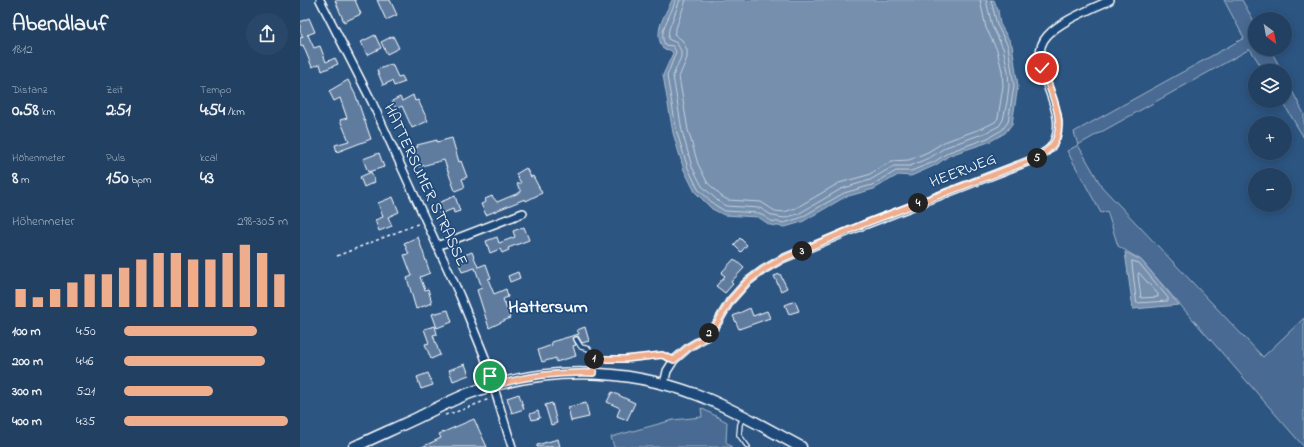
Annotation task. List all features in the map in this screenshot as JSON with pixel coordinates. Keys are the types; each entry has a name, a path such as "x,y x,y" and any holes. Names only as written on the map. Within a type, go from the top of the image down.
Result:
{"main road":[{"path":"354,447 453,400 494,391 511,381 547,375 593,373 617,375 664,384 700,396 801,447"}],"street":[{"name":"HATTERSUMER STRASSE","path":"320,0 372,102 460,296 484,355 512,447"},
{"name":"HEERWEG","path":"664,384 667,371 674,360 689,347 706,337 716,325 730,301 747,282 776,263 864,224 1037,158 1050,148 1056,138 1059,126 1056,110 1040,57 1046,36 1058,27 1110,0"},
{"path":"437,246 523,213"}],"lane":[{"path":"576,338 581,347 589,349 594,359 593,373"},
{"path":"594,359 625,359 662,355 674,360"},
{"path":"743,417 740,424 739,435 748,447"}],"path":[{"path":"337,256 425,220"},
{"path":"444,415 462,410 494,391"}],"shaded area":[{"path":"1224,0 1242,0 1249,12 1248,50 1078,145 1074,132 1244,38"},
{"path":"1254,56 1274,56 1278,64 1260,64"},
{"path":"1292,91 1304,114 1304,138 1292,116 1286,108 1292,108"},
{"path":"1078,145 1102,187 1263,357 1304,318 1304,447 1141,260 1118,246 1107,211 1101,213 1067,151"},
{"path":"701,408 727,422 726,442 732,447 614,447 611,437 673,420 702,417"}],"water":[{"path":"672,0 994,0 998,10 1000,24 1012,45 1018,86 1012,124 1005,133 989,142 950,155 936,165 911,176 898,175 874,189 845,197 802,222 785,227 770,225 758,217 724,215 712,209 695,192 684,170 673,133 663,75 673,53 670,50 663,49 659,36 659,30 663,18"},
{"path":"1125,252 1141,260 1179,305 1133,309"}],"building":[{"path":"335,0 355,0 361,14 344,22"},
{"path":"377,0 390,0 397,15 386,20"},
{"path":"309,18 315,32 307,35 314,48 320,46 326,62 335,58 338,64 322,71 320,64 312,67 303,45 300,46 300,38 303,37 300,31 300,22"},
{"path":"375,35 381,48 367,55 361,42"},
{"path":"393,36 399,48 387,54 381,42"},
{"path":"392,64 398,77 402,76 405,82 394,86 392,81 383,85 377,70"},
{"path":"348,80 356,96 371,139 337,152 335,145 349,141 340,120 347,118 340,98 334,101 329,91"},
{"path":"413,95 415,101 418,100 428,121 412,128 402,106 396,109 392,101 400,97 402,101"},
{"path":"452,138 459,162 461,161 467,177 462,179 465,187 455,191 444,160 418,167 413,148 418,147 417,145"},
{"path":"379,153 384,167 368,172 363,159"},
{"path":"526,168 531,177 533,176 542,193 526,201 525,199 486,215 481,204 486,202 485,199 492,196 497,202 521,192 517,184 521,183 516,174"},
{"path":"371,172 375,182 364,187 360,177"},
{"path":"455,196 460,211 454,213 453,209 440,214 436,204"},
{"path":"393,197 399,212 388,217 392,226 379,231 375,220 383,217 378,203"},
{"path":"524,227 529,240 508,248 509,250 502,253 500,249 490,253 486,241 497,237 499,243 515,237 513,231"},
{"path":"418,237 430,273 420,277 425,290 428,289 432,303 416,309 407,278 412,276 404,255 409,254 404,243"},
{"path":"740,238 747,245 741,252 734,245"},
{"path":"472,252 478,267 486,264 491,278 488,279 494,294 506,289 508,297 503,299 510,318 489,328 477,290 482,288 475,268 462,272 457,258"},
{"path":"734,259 744,268 731,282 733,284 725,293 716,286 725,276 721,273"},
{"path":"518,272 520,278 510,282 508,276"},
{"path":"780,274 787,288 781,291 774,276"},
{"path":"795,301 799,311 789,314 785,305"},
{"path":"750,308 753,316 767,311 770,318 739,329 733,316"},
{"path":"448,310 452,322 437,328 432,314"},
{"path":"435,326 437,334 433,335 440,355 431,359 425,344 429,343 424,329"},
{"path":"585,327 589,341 582,343 578,336 573,338 576,345 573,346 576,356 556,362 556,358 542,362 538,350 552,345 551,342 579,334 577,330"},
{"path":"465,364 469,375 453,381 449,370"},
{"path":"428,373 433,385 421,389 417,377"},
{"path":"612,392 635,403 627,420 617,416 620,408 607,402"},
{"path":"519,394 524,409 512,413 507,398"},
{"path":"552,403 557,423 551,425 545,405"},
{"path":"586,403 589,417 571,421 568,407"},
{"path":"538,411 540,418 532,420 530,414"},
{"path":"474,419 487,447 422,447 441,438 439,434"},
{"path":"558,439 560,447 537,447 537,445"}],"district":[{"name":"Hattersum","path":"548,308"}],"route":[{"path":"490,376 493,386 526,378 561,373 593,373 594,359 625,359 662,355 674,360 689,347 706,337 716,325 730,301 747,282 763,270 782,259 864,224 1037,158 1050,148 1056,138 1059,126 1056,110 1042,68"}]}
